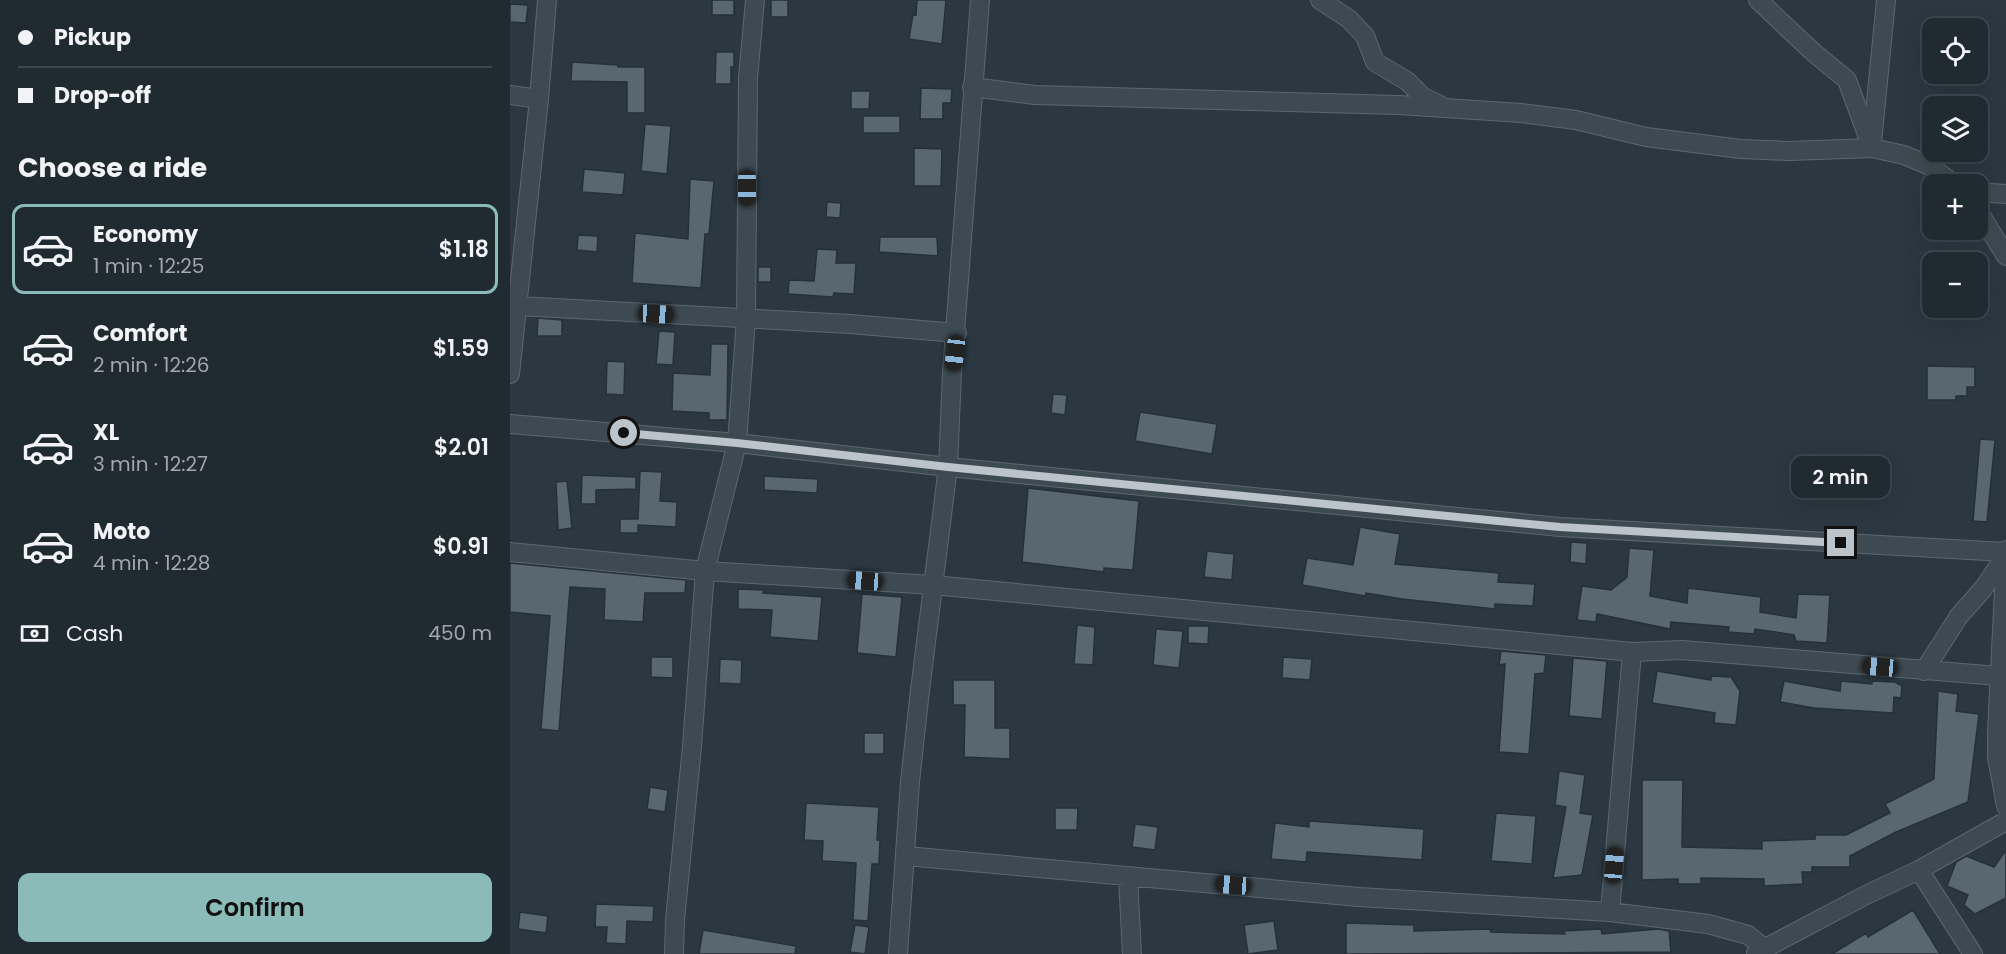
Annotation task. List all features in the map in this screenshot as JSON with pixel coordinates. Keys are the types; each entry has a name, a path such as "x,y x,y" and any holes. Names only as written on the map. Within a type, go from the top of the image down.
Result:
{"street":[{"path":"510,374 547,0"},
{"path":"674,954 705,572 737,443 746,319 748,78 755,0"},
{"path":"898,954 920,690 948,467 952,372 957,333 972,87 980,0"},
{"path":"1320,0 1349,19 1365,36 1375,62 1407,81 1423,97 1447,108"},
{"path":"1758,0 1804,44 1847,80 1872,148"},
{"path":"1872,148 1886,0"},
{"path":"972,87 1035,95 1263,100 1521,113 1576,120 1646,137 1741,149 1789,152 1872,148 1913,159 1930,166 1941,174"},
{"path":"510,95 539,99"},
{"path":"1988,193 2006,194"},
{"path":"1988,227 2006,256"},
{"path":"518,306 850,324 957,333"},
{"path":"510,424 737,443 948,467 1560,527 2005,553"},
{"path":"510,552 705,572 933,585 1632,652 1682,650 1998,676"},
{"path":"2005,553 2004,634 1998,676 1997,757 2006,806"},
{"path":"1924,671 1959,616 1983,589 2005,553"},
{"path":"1610,912 1632,652"},
{"path":"906,856 1128,878 1359,897 1610,912 1708,924 1748,935 1759,951 1919,870 2006,820"},
{"path":"1919,870 1973,954"},
{"path":"1128,878 1132,954"}],"building":[{"path":"712,0 734,0 734,15 712,15"},
{"path":"771,0 788,0 788,17 771,17"},
{"path":"917,0 946,0 942,44 909,39 913,14 916,15"},
{"path":"510,4 528,5 526,23 510,22"},
{"path":"716,52 734,52 731,84 715,84"},
{"path":"572,62 618,65 618,67 645,67 645,113 627,113 627,82 571,81"},
{"path":"921,88 952,89 951,103 943,103 943,119 920,119"},
{"path":"851,91 870,91 869,109 851,109"},
{"path":"863,116 900,116 900,133 863,133"},
{"path":"645,124 671,126 667,174 641,171"},
{"path":"914,148 942,149 941,186 914,186"},
{"path":"584,169 625,173 623,195 582,192"},
{"path":"690,179 714,181 709,234 705,234 701,288 632,283 635,233 688,239"},
{"path":"827,202 841,203 840,218 826,217"},
{"path":"578,235 598,236 597,252 577,250"},
{"path":"880,237 937,237 938,256 879,252"},
{"path":"817,249 837,250 836,263 856,263 854,294 834,293 833,297 788,294 789,280 814,281"},
{"path":"758,267 771,267 771,282 758,282"},
{"path":"538,318 562,320 562,336 537,336"},
{"path":"659,331 675,332 673,365 656,364"},
{"path":"711,344 728,344 727,420 709,420 709,413 672,411 673,373 710,375"},
{"path":"607,361 625,362 624,395 606,394"},
{"path":"1927,366 1975,367 1975,387 1967,387 1967,396 1956,396 1956,400 1927,400"},
{"path":"1053,394 1067,395 1065,415 1051,413"},
{"path":"1140,412 1217,424 1212,454 1135,441"},
{"path":"1980,439 1995,440 1987,522 1973,521"},
{"path":"640,471 662,472 660,501 677,502 676,527 638,525 638,533 620,533 620,519 638,519"},
{"path":"582,475 636,477 636,489 596,490 596,504 581,504"},
{"path":"764,476 818,479 817,493 764,490"},
{"path":"567,481 572,528 558,530 556,482"},
{"path":"1028,488 1139,501 1133,570 1104,568 1104,572 1022,562"},
{"path":"1360,527 1400,534 1395,564 1499,573 1498,582 1535,584 1533,606 1495,604 1495,609 1366,593 1365,596 1302,585 1307,558 1353,565"},
{"path":"1571,542 1587,543 1586,564 1570,562"},
{"path":"1629,548 1654,550 1650,596 1687,603 1688,588 1761,597 1760,612 1796,618 1798,594 1830,595 1827,643 1796,641 1794,635 1755,629 1754,634 1728,632 1729,627 1671,622 1670,629 1597,614 1596,622 1577,620 1582,586 1611,590 1627,577"},
{"path":"1207,551 1234,554 1232,580 1204,577"},
{"path":"510,563 686,580 685,593 645,593 643,622 604,620 605,589 570,587 559,731 541,729 550,616 510,612"},
{"path":"738,589 822,597 818,641 770,637 772,610 738,609"},
{"path":"862,594 902,597 896,657 857,653"},
{"path":"1077,625 1095,627 1093,665 1074,664"},
{"path":"1188,626 1209,626 1208,644 1188,643"},
{"path":"1156,629 1183,631 1179,668 1153,665"},
{"path":"1501,651 1546,655 1544,673 1535,674 1529,754 1499,752 1505,664 1499,665"},
{"path":"651,657 673,657 673,678 651,677"},
{"path":"1283,657 1312,659 1310,680 1282,678"},
{"path":"1573,658 1607,661 1602,719 1569,716"},
{"path":"720,659 742,660 741,684 719,683"},
{"path":"1657,671 1711,680 1711,676 1731,677 1740,691 1736,725 1714,723 1715,713 1652,703"},
{"path":"953,680 995,680 995,728 1010,728 1010,759 964,757 965,705 953,705"},
{"path":"1784,681 1840,691 1841,681 1872,684 1872,681 1895,682 1902,686 1901,698 1894,697 1893,713 1814,708 1780,702"},
{"path":"1938,691 1958,694 1956,711 1979,714 1968,802 1894,833 1850,856 1850,867 1812,867 1812,872 1802,872 1803,884 1764,886 1764,879 1701,878 1701,884 1678,884 1678,879 1642,880 1642,780 1683,780 1682,847 1762,849 1762,841 1815,839 1815,835 1846,835 1890,813 1885,804 1934,779"},
{"path":"864,733 884,733 884,754 864,754"},
{"path":"1559,771 1585,775 1580,813 1593,815 1582,875 1553,878 1566,807 1555,805"},
{"path":"650,787 668,790 665,812 647,809"},
{"path":"806,803 879,807 877,840 880,840 879,864 872,864 868,921 853,920 856,863 822,861 823,841 804,840"},
{"path":"1055,808 1078,808 1077,830 1055,830"},
{"path":"1496,813 1536,816 1532,864 1491,861"},
{"path":"1309,821 1424,829 1422,860 1307,852 1306,862 1271,859 1275,823 1309,827"},
{"path":"1135,824 1158,827 1155,850 1132,847"},
{"path":"2006,850 2006,898 1975,914 1964,905 1968,895 1947,886 1956,862 1966,856 1994,867"},
{"path":"596,904 654,906 653,922 627,921 626,944 606,943 607,927 595,927"},
{"path":"1913,910 1940,954 1832,954 1866,933 1868,937"},
{"path":"520,912 548,916 546,933 518,929"},
{"path":"1274,921 1278,950 1248,954 1244,925"},
{"path":"1346,923 1414,925 1414,931 1490,929 1491,932 1565,934 1563,931 1601,929 1602,934 1658,929 1669,931 1671,952 1346,954"},
{"path":"855,925 869,927 865,954 850,952"},
{"path":"703,930 796,946 795,954 699,954"}],"route":[{"path":"624,433 1560,527 1841,543"}]}
